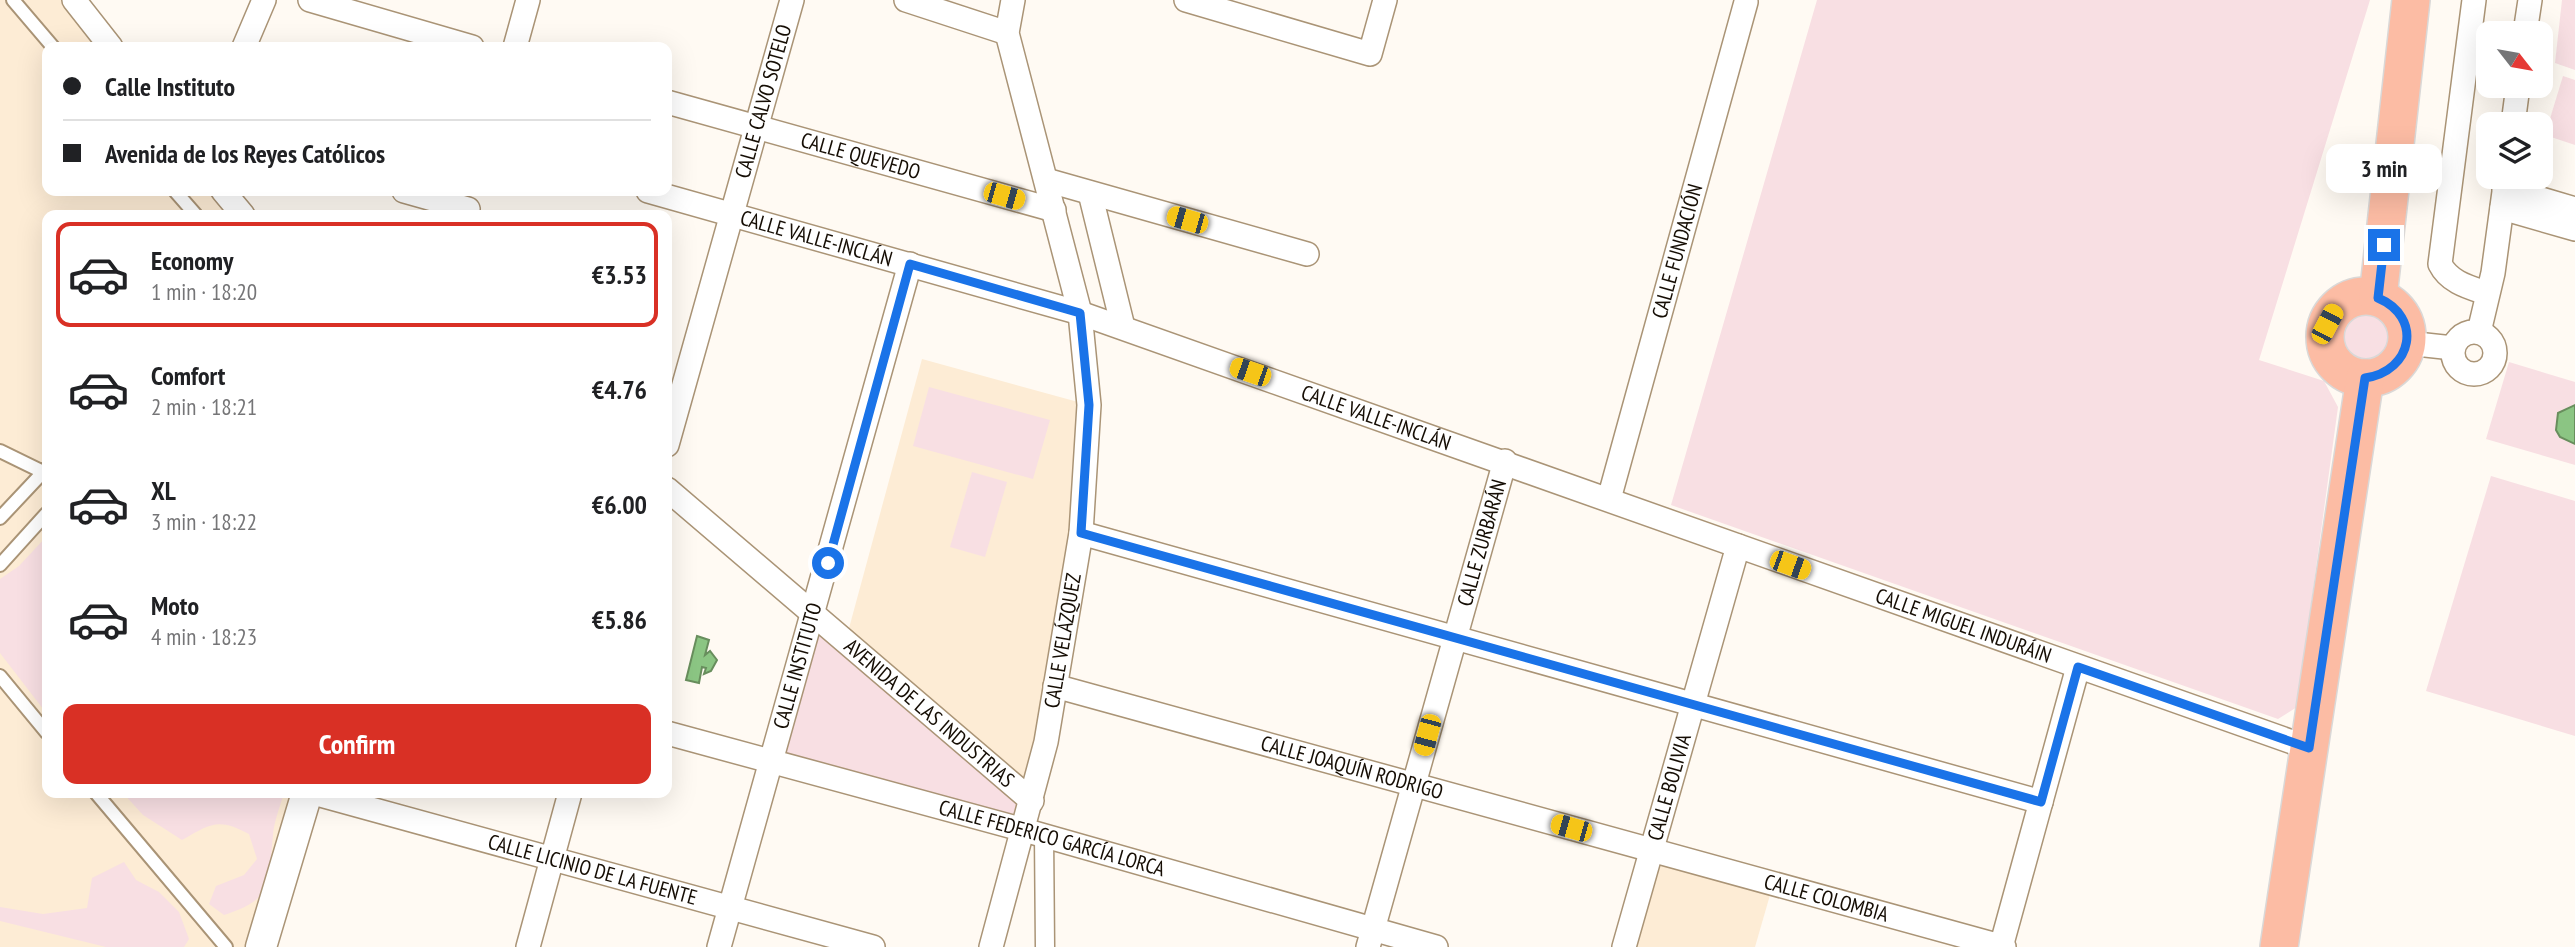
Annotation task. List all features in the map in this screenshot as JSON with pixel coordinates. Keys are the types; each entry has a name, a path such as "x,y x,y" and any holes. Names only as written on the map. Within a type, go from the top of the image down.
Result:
{"main road":[{"path":"2378,298 2408,1"},
{"path":"2358,297 2378,298 2389,302 2404,320 2407,343 2403,354 2388,371 2365,378 2346,372 2335,363 2328,351 2325,337 2334,311 2344,302 2358,297"},
{"path":"2279,947 2365,378"}],"street":[{"path":"74,0 107,42"},
{"path":"246,42 264,0"},
{"path":"310,0 455,42"},
{"path":"516,42 528,0"},
{"name":"CALLE CALVO SOTELO","path":"672,427 792,0"},
{"path":"906,0 1007,33"},
{"name":"CALLE VELÁZQUEZ","path":"991,947 1034,833 1032,801 1081,533 1089,405 1080,313 1007,33 1013,0"},
{"path":"1186,0 1370,54 1385,0"},
{"path":"2474,0 2440,264 2444,272 2458,283 2486,293"},
{"path":"2527,21 2530,0"},
{"name":"CALLE FUNDACIÓN","path":"1609,499 1746,2"},
{"name":"CALLE QUEVEDO","path":"672,103 1054,210"},
{"path":"1046,180 1307,254"},
{"path":"2479,332 2486,293 2493,273 2504,191"},
{"path":"2504,191 2575,209"},
{"path":"2504,191 2575,229"},
{"path":"1090,193 1123,327"},
{"path":"227,196 239,210"},
{"path":"427,196 469,205"},
{"name":"CALLE VALLE-INCLÁN","path":"667,196 1123,327 1738,546"},
{"name":"CALLE INSTITUTO","path":"719,947 910,264"},
{"path":"2479,332 2491,339 2496,352 2495,359 2487,370 2480,374 2465,373 2455,363 2453,348 2465,333 2479,332"},
{"path":"2407,343 2453,348"},
{"name":"CALLE ZURBARÁN","path":"1370,938 1505,461"},
{"name":"AVENIDA DE LAS INDUSTRIAS","path":"672,493 1032,801"},
{"path":"1081,533 2041,802"},
{"name":"CALLE MIGUEL INDURÁIN","path":"1738,546 2309,748"},
{"name":"CALLE BOLIVIA","path":"1624,947 1738,546"},
{"path":"2002,947 2078,667"},
{"name":"CALLE JOAQUÍN RODRIGO","path":"1055,686 1650,849"},
{"name":"CALLE FEDERICO GARCÍA LORCA","path":"672,734 1034,833 1370,938 1436,947"},
{"path":"262,947 306,798"},
{"name":"CALLE LICINIO DE LA FUENTE","path":"331,798 873,947"},
{"path":"528,947 569,798"},
{"path":"1034,833 1045,947"},
{"name":"CALLE COLOMBIA","path":"1650,849 2002,947"}],"lane":[{"path":"13,0 49,42"},
{"path":"179,196 191,210"},
{"path":"0,451 42,469"},
{"path":"0,518 42,473"},
{"path":"0,565 42,519"},
{"path":"0,676 42,727"},
{"path":"100,798 226,947"}],"shaded area":[{"path":"0,0 74,0 107,42 42,42 42,196 227,196 239,210 42,210 42,798 306,798 261,947 0,947"},
{"path":"1817,0 2370,0 2259,360 2324,381 2338,407 2297,707 2278,719 1671,505"},
{"path":"2562,0 2575,0 2575,70 2555,63"},
{"path":"2563,76 2575,80 2575,145 2553,138 2552,112"},
{"path":"2366,301 2380,304 2392,311 2399,323 2402,337 2399,351 2392,363 2380,370 2366,373 2352,370 2340,363 2333,351 2330,337 2333,323 2340,311 2352,304"},
{"path":"922,359 1089,405 1032,801 845,643"},
{"path":"2509,362 2575,382 2575,465 2486,439"},
{"path":"929,387 1050,420 1033,479 913,446"},
{"path":"2575,405 2575,444 2560,437 2556,430 2558,413"},
{"path":"972,472 1007,482 985,557 950,547"},
{"path":"2491,476 2575,501 2575,736 2426,691"},
{"path":"42,541 42,708 0,653 0,579 19,566"},
{"path":"813,616 1032,801 1024,830 769,761"},
{"path":"697,636 709,640 705,655 710,651 717,660 711,671 704,674 706,668 702,667 699,683 686,680"},
{"path":"128,798 282,798 274,830 269,876 261,895 241,909 224,915 209,904 216,886 244,875 257,859 249,834 222,824 207,827 182,840 143,815"},
{"path":"1647,861 1770,895 1755,947 1624,947"},
{"path":"124,862 136,880 159,892 179,912 189,939 184,947 106,947 0,921 0,907 43,914 87,908 92,878"}],"route":[{"path":"828,563 910,264 1080,313 1089,405 1081,533 2041,802 2078,667 2309,748 2365,378 2388,371 2403,354 2407,343 2404,320 2389,302 2378,298 2384,245"}]}
